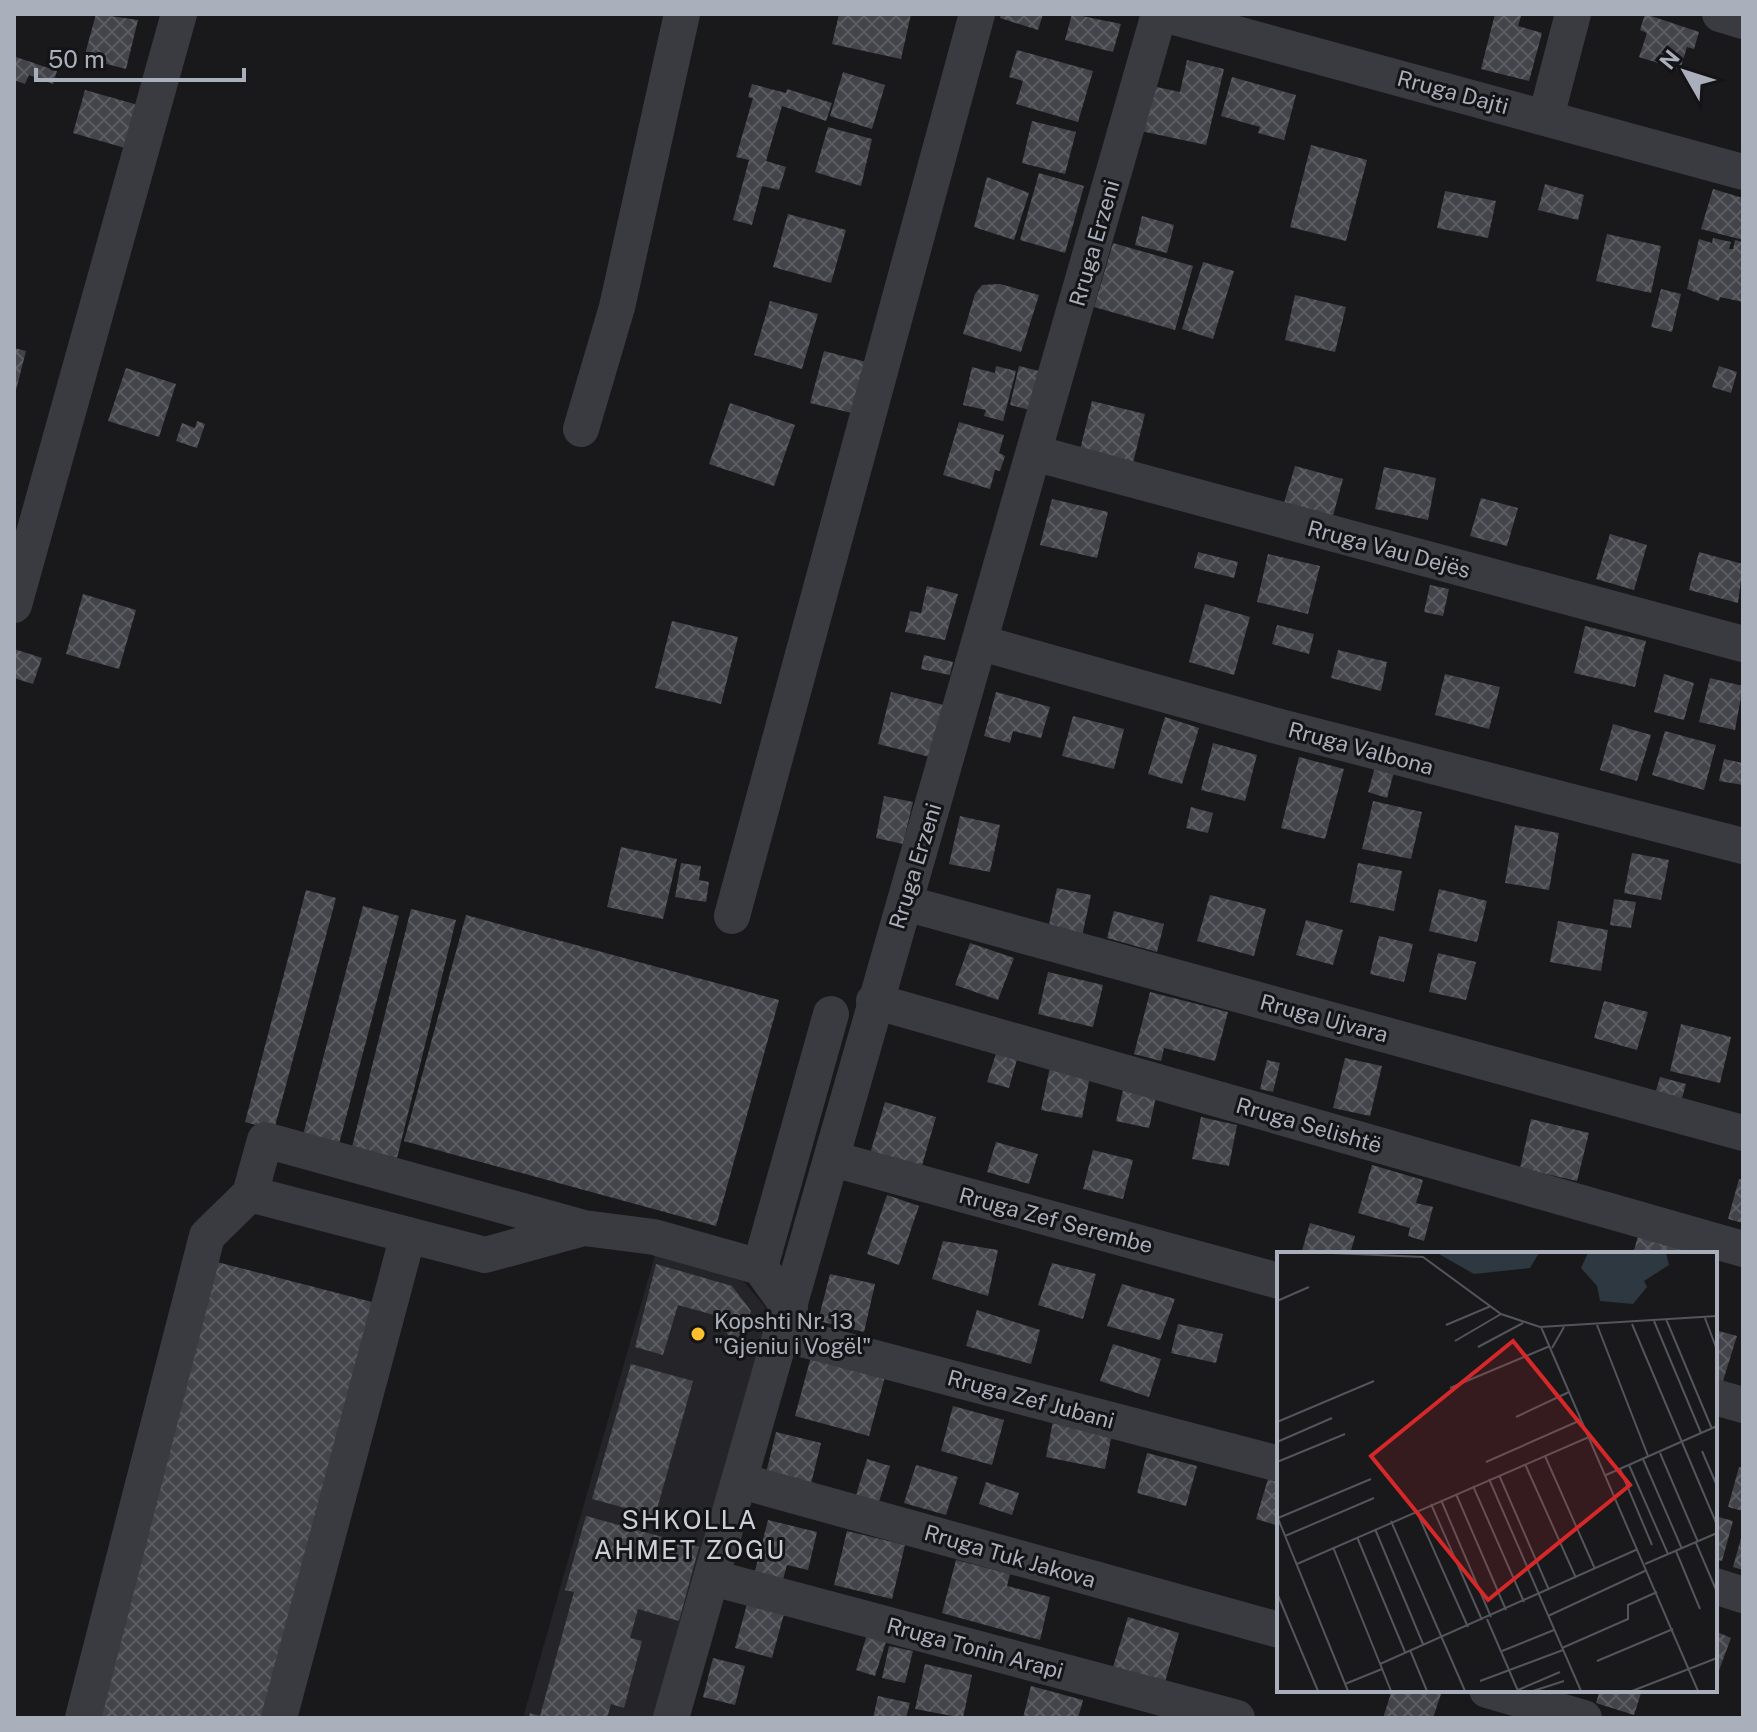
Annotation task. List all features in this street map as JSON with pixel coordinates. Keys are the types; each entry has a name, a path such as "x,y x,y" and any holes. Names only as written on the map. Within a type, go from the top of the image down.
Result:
{"street":[{"path":"14,605 179,14"},
{"path":"581,429 617,307 682,14"},
{"path":"732,916 977,14"},
{"name":"Rruga Dajti","path":"1161,14 1743,172"},
{"name":"Rruga Erzeni","path":"671,1718 833,1159 874,1001 981,643 1161,14"},
{"path":"1546,117 1573,14"},
{"path":"1720,14 1743,21"},
{"name":"Rruga Vau Dejës","path":"1034,453 1743,644"},
{"name":"Rruga Valbona","path":"981,643 1273,725 1743,846"},
{"name":"Rruga Ujvara","path":"905,903 1743,1133"},
{"name":"Rruga Selishtë","path":"874,1001 1743,1249"},
{"path":"786,1322 760,1267 831,1014"},
{"path":"83,1718 207,1236 250,1194 265,1140 584,1228 654,1237 760,1267"},
{"name":"Rruga Zef Serembe","path":"833,1159 1277,1280"},
{"path":"250,1194 485,1255 584,1228"},
{"path":"279,1718 408,1235"},
{"name":"Rruga Zef Jubani","path":"786,1322 1277,1463"},
{"path":"1717,1398 1743,1405"},
{"name":"Rruga Tuk Jakova","path":"741,1481 1277,1629"},
{"name":"Rruga Tonin Arapi","path":"713,1578 1237,1718"},
{"path":"1717,1587 1743,1595"},
{"path":"1494,1692 1584,1718"}],"shaded area":[{"path":"655,1255 739,1276 770,1313 657,1718 523,1718"}],"building":[{"path":"96,14 138,20 126,69 84,58"},
{"path":"839,14 911,14 901,59 832,44"},
{"path":"1001,14 1043,14 1038,30 1000,18"},
{"path":"1072,14 1121,24 1113,52 1065,40"},
{"path":"1495,14 1521,16 1518,26 1542,33 1529,81 1481,69"},
{"path":"1645,14 1699,32 1694,49 1687,47 1680,70 1639,57 1647,33 1640,30"},
{"path":"1017,50 1093,71 1078,122 1016,104 1023,81 1009,77"},
{"path":"16,57 57,71 53,84 29,75 25,84 14,80"},
{"path":"1187,60 1224,69 1206,145 1141,131 1152,86 1180,92"},
{"path":"843,72 885,85 872,129 830,116"},
{"path":"1232,77 1296,95 1284,140 1258,133 1260,127 1221,116"},
{"path":"752,84 786,93 787,89 832,103 826,121 782,106 766,161 786,167 779,190 762,186 752,225 733,220 749,160 736,157 753,98 748,97"},
{"path":"85,90 138,105 125,148 73,133"},
{"path":"1032,121 1076,132 1065,174 1022,163"},
{"path":"828,127 872,139 861,186 815,172"},
{"path":"1311,145 1367,160 1346,241 1290,227"},
{"path":"1039,173 1084,186 1065,253 1020,240"},
{"path":"987,177 1029,193 1014,240 974,227"},
{"path":"1545,184 1584,195 1578,220 1538,210"},
{"path":"1713,189 1743,198 1743,240 1701,229"},
{"path":"1445,191 1496,201 1488,238 1437,228"},
{"path":"788,214 846,230 831,283 773,267"},
{"path":"1142,216 1174,225 1167,253 1135,245"},
{"path":"1607,234 1661,246 1651,293 1596,281"},
{"path":"1713,238 1731,242 1729,249 1733,249 1735,240 1743,242 1743,302 1720,297 1719,301 1687,289 1699,239 1712,243"},
{"path":"1113,243 1193,266 1175,330 1094,307"},
{"path":"1203,262 1234,271 1213,339 1182,329"},
{"path":"1000,284 1039,295 1021,352 963,334 975,294 982,285"},
{"path":"1661,289 1681,294 1672,332 1651,327"},
{"path":"1295,295 1346,307 1335,352 1285,340"},
{"path":"770,301 818,314 802,369 754,355"},
{"path":"14,348 26,351 15,394 14,394"},
{"path":"824,351 870,363 856,414 810,403"},
{"path":"996,366 1016,371 1003,421 984,416 986,410 963,405 972,367 995,373"},
{"path":"1019,366 1043,372 1034,411 1010,405"},
{"path":"1719,366 1737,372 1731,393 1712,387"},
{"path":"126,368 176,384 159,437 108,421"},
{"path":"1092,401 1145,414 1133,463 1080,450"},
{"path":"730,403 795,425 774,486 709,464"},
{"path":"197,421 205,424 197,448 176,441 182,423 195,428"},
{"path":"959,422 1004,435 999,453 1005,456 1000,471 995,470 990,489 943,475"},
{"path":"1295,466 1343,479 1333,516 1284,503"},
{"path":"1384,467 1436,478 1428,520 1375,509"},
{"path":"1481,498 1518,508 1507,546 1470,536"},
{"path":"1052,499 1108,512 1097,558 1040,545"},
{"path":"1610,534 1647,545 1634,590 1596,579"},
{"path":"1198,552 1238,562 1234,578 1194,568"},
{"path":"1699,552 1743,564 1738,603 1689,590"},
{"path":"1268,554 1320,566 1308,614 1257,602"},
{"path":"1430,585 1449,589 1443,616 1424,612"},
{"path":"927,586 958,594 945,640 905,632 910,611 921,613"},
{"path":"83,594 136,610 119,669 66,654"},
{"path":"1205,604 1250,617 1234,675 1189,662"},
{"path":"672,621 738,637 721,704 655,688"},
{"path":"1277,625 1314,634 1309,654 1272,644"},
{"path":"1585,626 1646,641 1635,687 1574,673"},
{"path":"14,649 42,658 33,684 14,678"},
{"path":"1338,650 1387,662 1381,691 1331,678"},
{"path":"924,655 953,662 950,675 921,669"},
{"path":"1445,674 1500,687 1489,729 1435,715"},
{"path":"1664,674 1694,683 1684,720 1654,712"},
{"path":"1710,678 1743,686 1735,730 1699,722"},
{"path":"891,692 944,705 930,757 878,744"},
{"path":"996,692 1050,707 1041,738 1013,731 1010,743 984,736"},
{"path":"1073,716 1124,729 1114,769 1062,756"},
{"path":"1165,717 1199,728 1182,784 1148,774"},
{"path":"1613,724 1651,735 1637,781 1600,770"},
{"path":"1665,731 1716,745 1704,790 1652,775"},
{"path":"1213,743 1257,755 1245,801 1201,790"},
{"path":"1299,757 1344,769 1325,839 1281,828"},
{"path":"1724,759 1743,763 1743,785 1719,781"},
{"path":"1375,767 1394,772 1387,798 1368,792"},
{"path":"884,796 913,802 903,844 876,838"},
{"path":"1373,801 1422,812 1411,859 1362,849"},
{"path":"1191,807 1213,813 1208,833 1186,828"},
{"path":"960,816 1000,825 990,872 949,864"},
{"path":"1515,825 1559,833 1549,890 1505,883"},
{"path":"621,847 677,859 663,919 607,907"},
{"path":"1632,853 1669,860 1661,900 1624,893"},
{"path":"681,863 701,866 699,880 709,882 706,902 675,897"},
{"path":"1358,863 1402,871 1394,911 1350,902"},
{"path":"1057,888 1091,895 1082,936 1048,929"},
{"path":"1439,889 1487,901 1477,942 1429,931"},
{"path":"306,890 336,898 274,1130 245,1122"},
{"path":"1210,895 1266,909 1254,956 1197,941"},
{"path":"1614,899 1636,902 1631,928 1610,925"},
{"path":"363,906 399,916 339,1144 303,1135"},
{"path":"411,909 456,920 397,1158 352,1147"},
{"path":"1114,911 1164,924 1157,952 1107,938"},
{"path":"466,915 779,1000 716,1226 404,1141"},
{"path":"1306,920 1343,930 1333,965 1296,955"},
{"path":"1558,921 1608,930 1601,971 1550,962"},
{"path":"1379,936 1413,944 1404,982 1370,974"},
{"path":"970,943 1014,958 998,1000 955,985"},
{"path":"1438,953 1476,962 1466,1000 1429,992"},
{"path":"1048,972 1103,985 1093,1027 1038,1014"},
{"path":"1150,992 1228,1012 1215,1061 1164,1048 1161,1061 1134,1054"},
{"path":"1604,1001 1648,1012 1637,1050 1594,1038"},
{"path":"1681,1024 1731,1037 1720,1083 1670,1071"},
{"path":"998,1047 1019,1052 1009,1088 987,1082"},
{"path":"1345,1058 1382,1066 1370,1116 1333,1108"},
{"path":"1267,1060 1280,1063 1273,1092 1260,1089"},
{"path":"1050,1067 1090,1076 1082,1118 1041,1110"},
{"path":"1660,1077 1686,1084 1679,1108 1653,1101"},
{"path":"1123,1090 1156,1097 1149,1128 1116,1121"},
{"path":"885,1102 936,1117 921,1169 870,1154"},
{"path":"1201,1117 1237,1125 1229,1166 1192,1159"},
{"path":"1531,1119 1589,1133 1577,1181 1520,1168"},
{"path":"996,1142 1038,1154 1029,1184 987,1172"},
{"path":"1093,1150 1133,1160 1123,1199 1083,1189"},
{"path":"1372,1165 1423,1180 1416,1203 1433,1207 1424,1241 1408,1236 1410,1228 1358,1213"},
{"path":"1739,1179 1743,1180 1743,1223 1728,1219"},
{"path":"887,1195 919,1206 899,1265 867,1254"},
{"path":"1310,1223 1355,1236 1351,1252 1302,1252"},
{"path":"1638,1236 1684,1250 1684,1252 1634,1252"},
{"path":"943,1241 998,1250 988,1296 932,1279"},
{"path":"217,1262 376,1303 267,1718 97,1718"},
{"path":"1052,1263 1096,1274 1083,1319 1038,1305"},
{"path":"656,1264 732,1286 751,1311 739,1350 714,1315 678,1305 663,1355 635,1347"},
{"path":"830,1274 875,1284 864,1332 818,1321"},
{"path":"1122,1284 1175,1299 1160,1340 1107,1326"},
{"path":"977,1310 1040,1330 1031,1364 966,1346"},
{"path":"1178,1324 1223,1334 1216,1363 1171,1353"},
{"path":"1717,1331 1737,1336 1722,1384 1717,1383"},
{"path":"1113,1344 1161,1359 1149,1397 1100,1381"},
{"path":"812,1353 886,1373 869,1436 795,1416"},
{"path":"631,1364 693,1381 655,1516 592,1499"},
{"path":"953,1406 1004,1420 992,1465 941,1451"},
{"path":"1055,1411 1114,1423 1105,1469 1046,1457"},
{"path":"776,1432 821,1443 811,1484 766,1473"},
{"path":"1147,1453 1197,1466 1186,1506 1137,1493"},
{"path":"867,1459 890,1466 876,1512 853,1505"},
{"path":"916,1465 958,1477 946,1515 904,1503"},
{"path":"1739,1467 1743,1468 1743,1511 1728,1507"},
{"path":"1270,1472 1277,1474 1277,1525 1256,1519"},
{"path":"986,1482 1019,1493 1012,1515 979,1504"},
{"path":"586,1516 699,1547 679,1621 638,1609 630,1638 642,1641 624,1708 611,1704 607,1718 529,1718 530,1713 540,1716 574,1592 565,1590"},
{"path":"1717,1517 1733,1521 1722,1561 1717,1560"},
{"path":"768,1520 817,1532 808,1570 787,1565 781,1587 753,1579"},
{"path":"847,1531 905,1545 892,1599 834,1585"},
{"path":"1743,1531 1743,1570 1733,1567"},
{"path":"956,1560 1010,1574 1007,1586 1050,1597 1040,1640 942,1613"},
{"path":"747,1604 784,1614 772,1658 735,1648"},
{"path":"1128,1617 1179,1633 1165,1682 1113,1667"},
{"path":"1717,1632 1731,1638 1717,1673"},
{"path":"867,1635 886,1642 875,1676 856,1670"},
{"path":"889,1646 913,1651 905,1683 882,1678"},
{"path":"713,1658 745,1666 735,1705 703,1697"},
{"path":"925,1664 972,1675 963,1718 915,1709"},
{"path":"1031,1686 1083,1700 1078,1718 1023,1718"},
{"path":"1391,1692 1442,1692 1433,1718 1383,1718"},
{"path":"1599,1692 1641,1692 1634,1715 1596,1703"},
{"path":"878,1696 910,1703 906,1718 873,1718"}],"place":[{"name":"Kopshti Nr. 13 \"Gjeniu i Vogël\"","path":"698,1334"}],"district":[{"name":"SHKOLLA AHMET ZOGU","path":"690,1534"}]}
